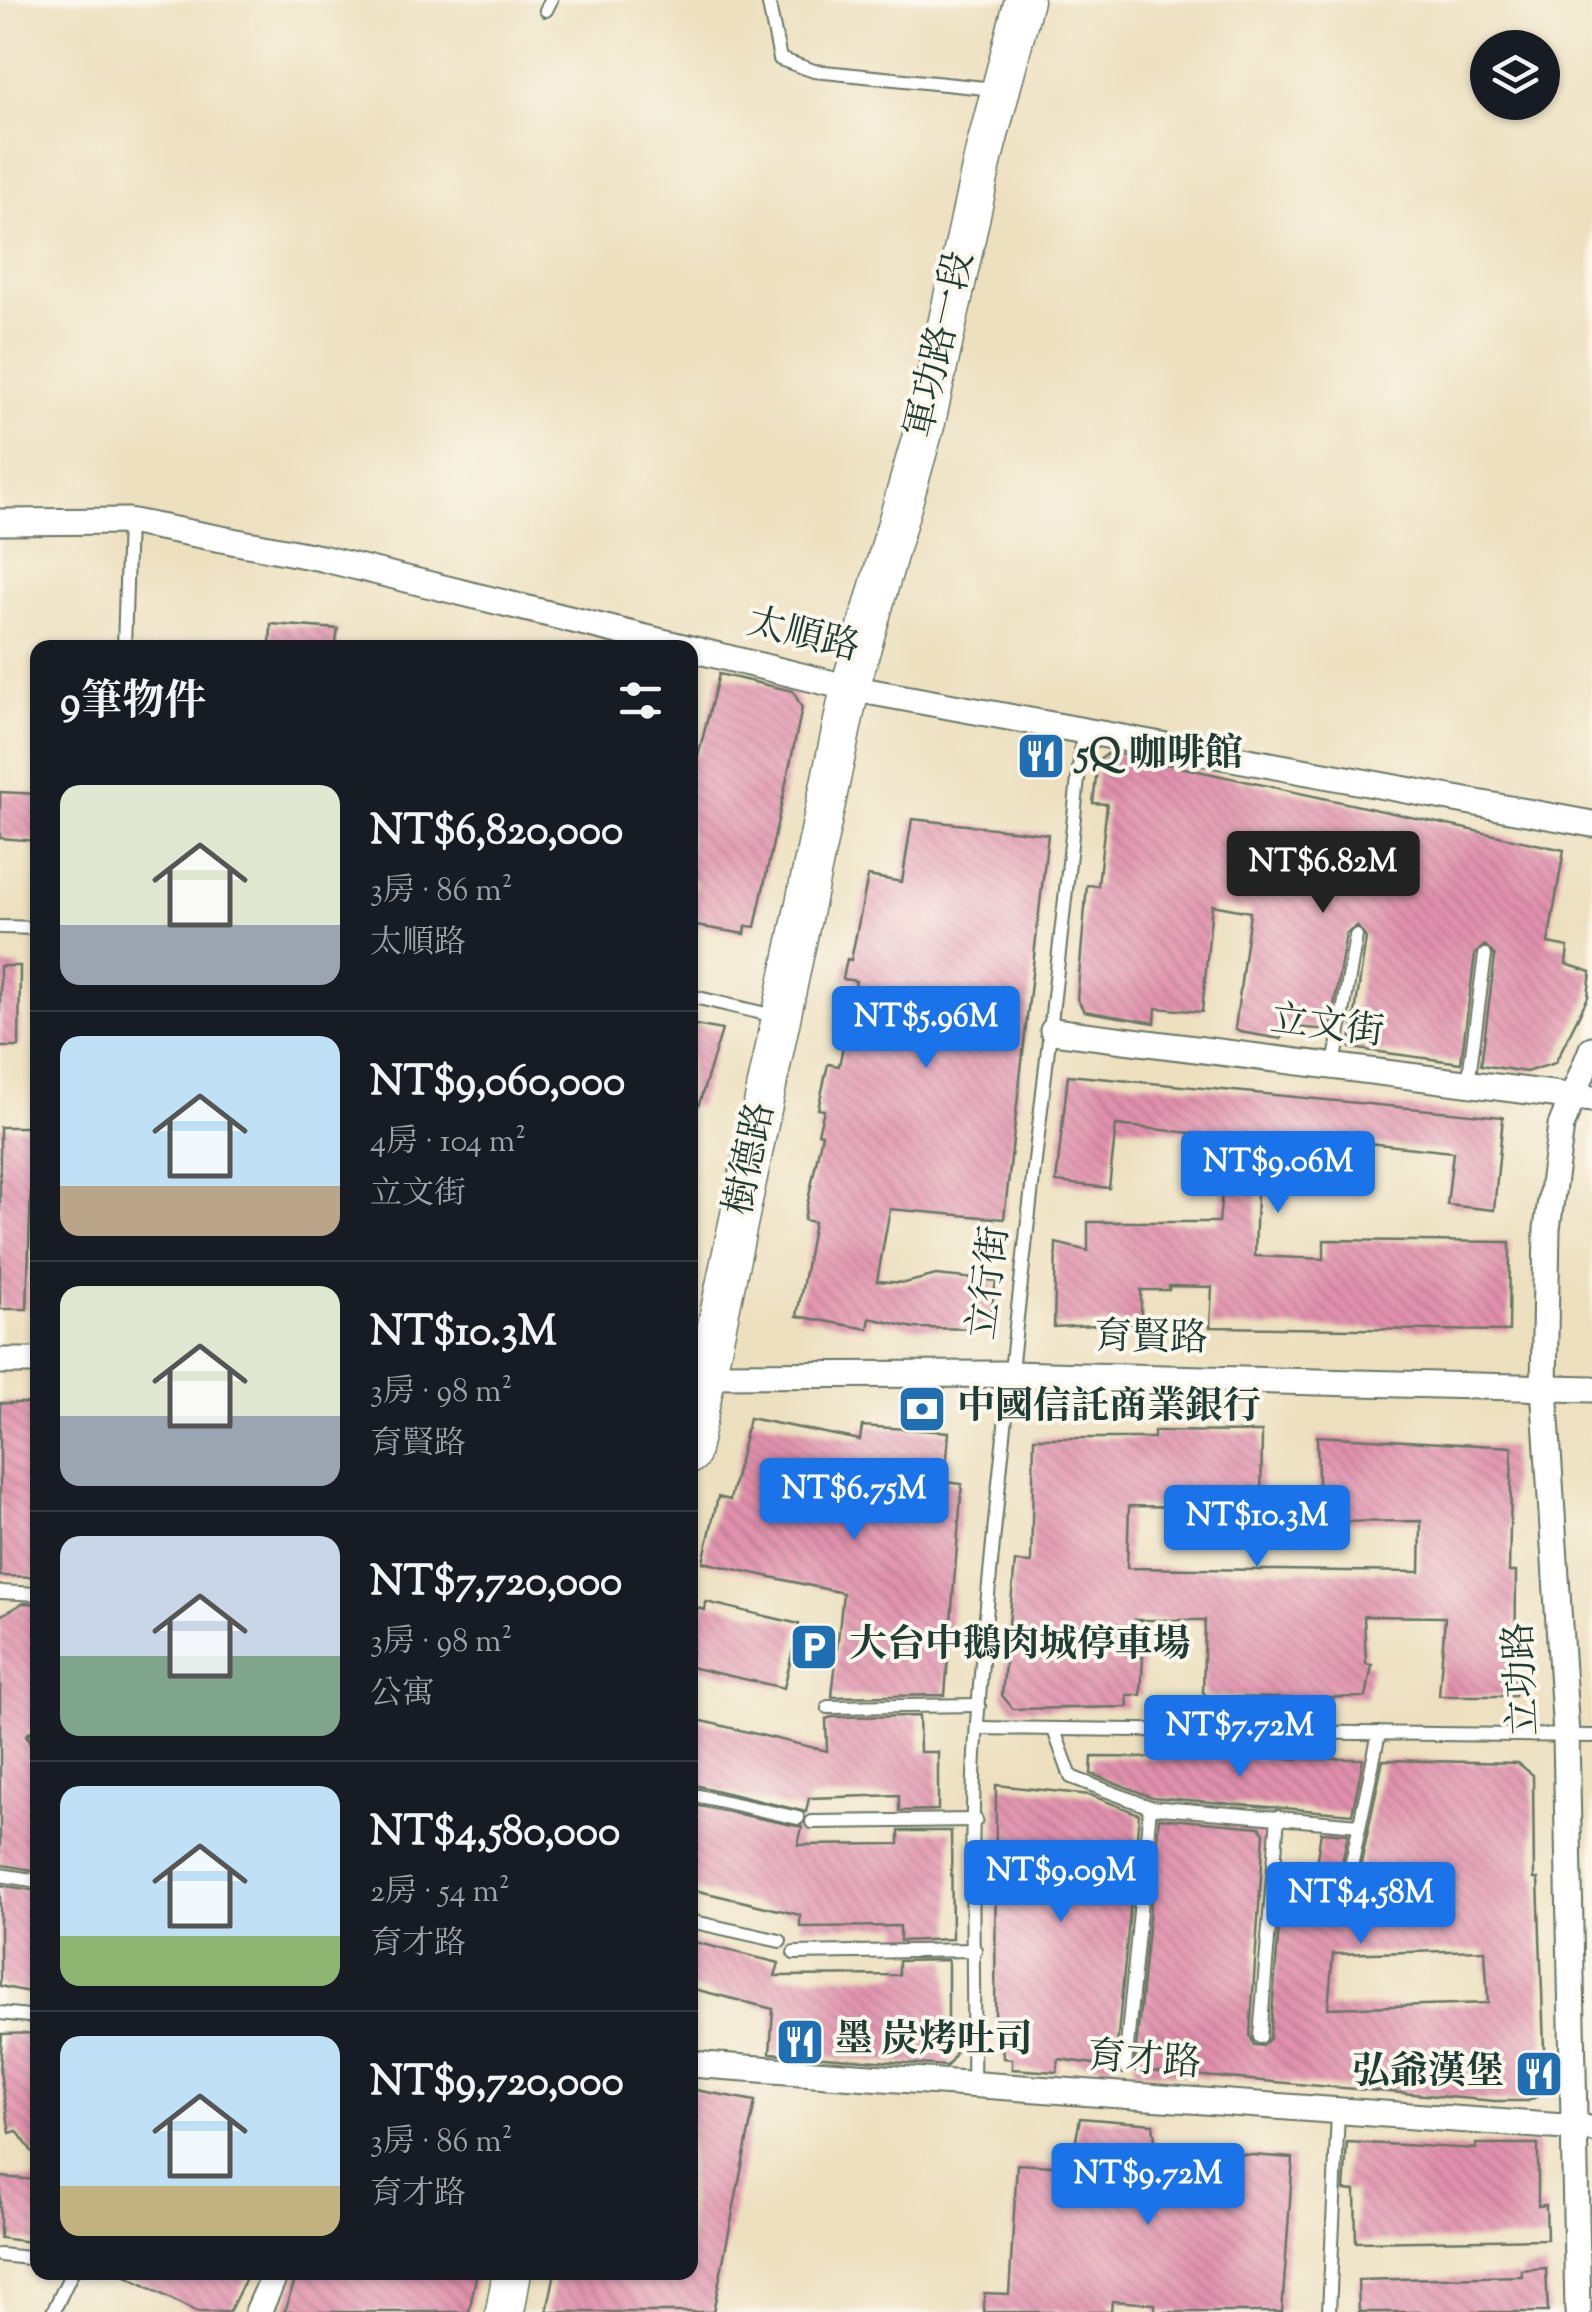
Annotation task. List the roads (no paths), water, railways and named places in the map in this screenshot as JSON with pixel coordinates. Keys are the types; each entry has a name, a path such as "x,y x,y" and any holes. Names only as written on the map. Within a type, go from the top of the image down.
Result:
{"street":[{"name":"軍功路一段","path":"850,688 926,422 999,90 1024,0"},
{"name":"太順路","path":"0,522 128,521 340,562 656,640"},
{"name":"太順路","path":"698,650 850,688 1592,824"},
{"name":"樹德路","path":"699,1375 781,1018 850,688"},
{"name":"立文街","path":"1053,1031 1581,1098"},
{"name":"立功路","path":"1578,2312 1582,2129 1579,1735 1544,1387 1547,1229 1561,1126 1581,1098 1592,1050"},
{"path":"0,1361 30,1362"},
{"name":"育賢路","path":"699,1375 1010,1374 1592,1389"},
{"name":"育才路","path":"698,2065 1582,2129"},
{"path":"258,2312 272,2280"},
{"path":"505,2312 511,2280"}],"lane":[{"path":"768,0 780,59 814,71 999,90"},
{"path":"124,640 128,521"},
{"name":"立行街","path":"973,2086 977,1728 1010,1374 1053,1031 1083,728"},
{"path":"0,927 30,928"},
{"path":"1334,1066 1356,936"},
{"path":"1468,1084 1485,955"},
{"path":"698,998 781,1018"},
{"path":"0,1592 30,1594"},
{"path":"828,1707 979,1706"},
{"path":"977,1728 1579,1735"},
{"path":"1054,1730 1072,1777 1150,1807 1359,1825"},
{"path":"1345,1895 1379,1733"},
{"path":"698,1796 805,1820 976,1820"},
{"path":"1125,2068 1150,1807"},
{"path":"1260,2037 1278,1818"},
{"path":"0,1876 30,1880"},
{"path":"698,1923 780,1940"},
{"path":"794,1953 975,1950"},
{"path":"0,2012 30,2016"},
{"path":"1330,2312 1338,2114"},
{"path":"0,2256 30,2258"},
{"path":"53,2312 68,2280"}],"place":[{"name":"5Q 咖啡館","path":"1041,756"},
{"name":"中國信託商業銀行","path":"922,1409"},
{"name":"大台中鵝肉城停車場","path":"814,1647"},
{"name":"墨 炭烤吐司","path":"800,2042"},
{"name":"弘爺漢堡","path":"1539,2074"}]}
